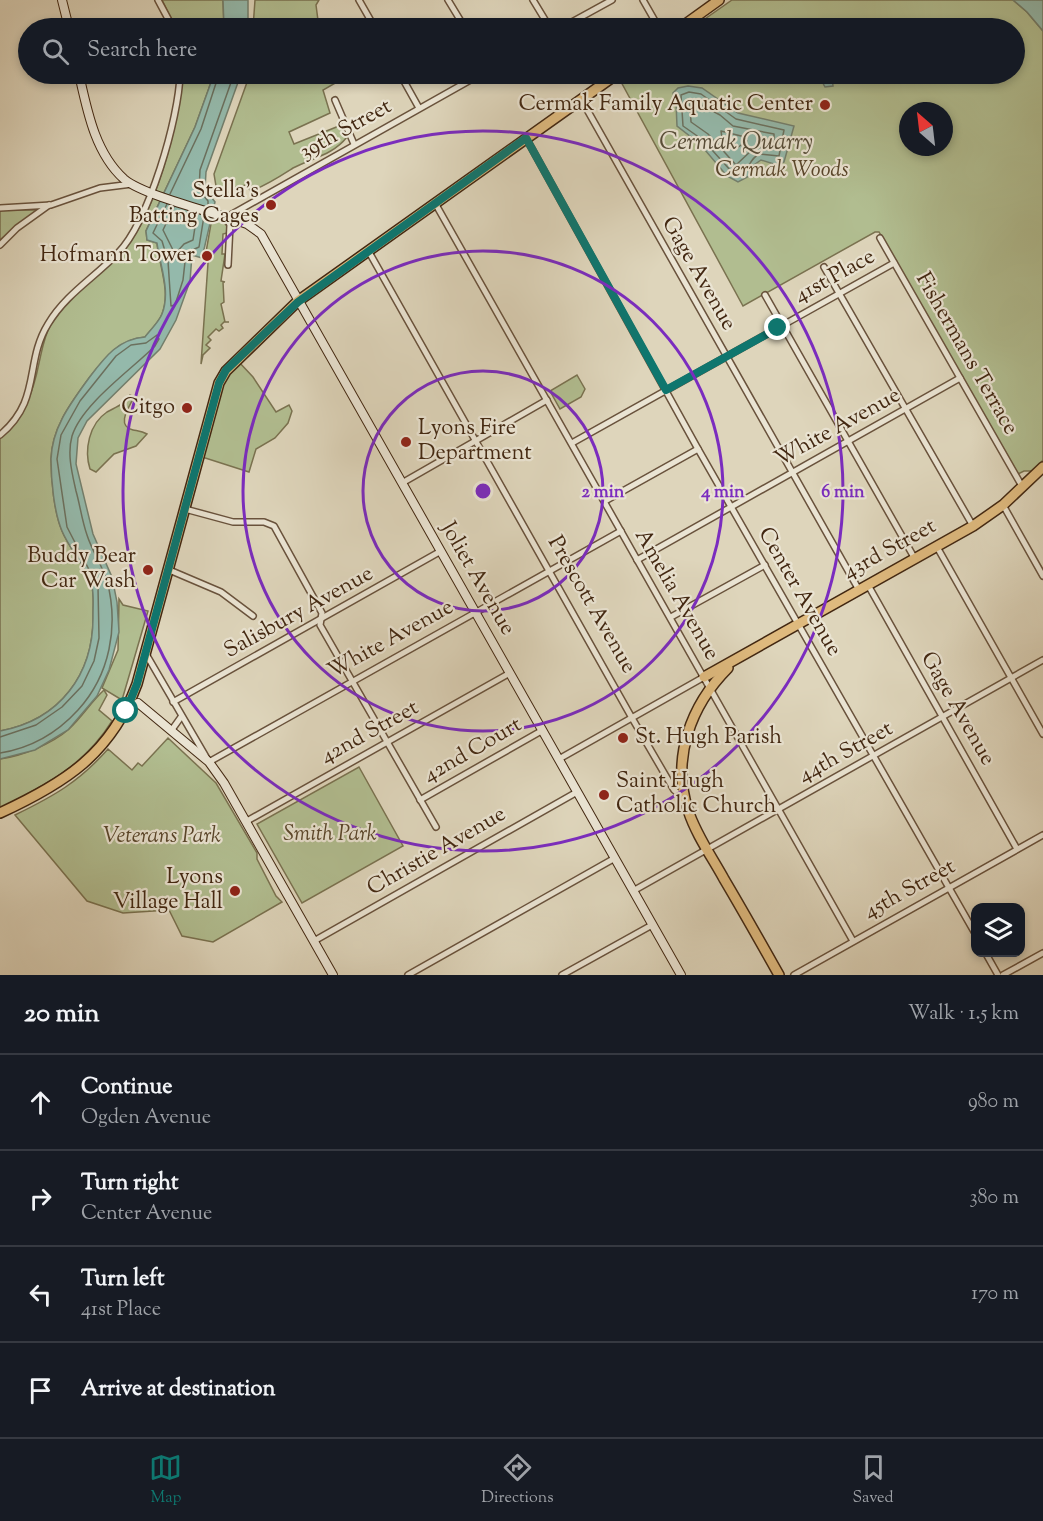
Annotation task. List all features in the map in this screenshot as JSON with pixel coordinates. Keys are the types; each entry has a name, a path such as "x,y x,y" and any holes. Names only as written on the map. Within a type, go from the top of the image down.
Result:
{"main road":[{"path":"694,18 719,0"},
{"path":"0,813 42,794 75,773 110,735 135,701 183,508 221,377 298,302 603,84"},
{"name":"43rd Street","path":"747,653 973,525 1003,505 1043,467"},
{"path":"704,677 747,653"},
{"path":"685,799 682,767 685,744 694,715 710,687 728,668 747,653"},
{"name":"Prescott Avenue","path":"685,799 692,822 779,975"}],"street":[{"path":"62,0 66,18"},
{"path":"158,0 168,18"},
{"path":"359,0 369,18"},
{"path":"448,0 459,18"},
{"path":"533,0 544,18"},
{"path":"579,18 612,0"},
{"path":"643,0 653,18"},
{"path":"81,84 87,113 96,136 110,161 132,184"},
{"path":"0,435 17,417 27,401 46,327 58,307 126,243 136,228 153,192 171,129 178,84"},
{"path":"406,84 419,108"},
{"name":"39th Street","path":"223,216 463,84"},
{"name":"Gage Avenue","path":"581,99 793,472 943,717 1017,849"},
{"path":"335,100 354,144"},
{"name":"Center Avenue","path":"526,138 698,449 971,928"},
{"path":"0,245 28,220 51,205 100,188 132,184"},
{"name":"Joliet Avenue","path":"132,184 257,229 681,975"},
{"name":"Amelia Avenue","path":"435,203 853,941"},
{"path":"0,208 51,205"},
{"path":"223,216 230,225 228,265"},
{"name":"Fishermans Terrace","path":"880,238 1023,488"},
{"name":"Prescott Avenue","path":"369,252 632,718 674,790 685,799"},
{"name":"41st Place","path":"572,443 894,263"},
{"path":"824,267 973,525"},
{"path":"765,295 915,559"},
{"name":"White Avenue","path":"637,560 960,378"},
{"path":"402,483 547,400"},
{"path":"605,501 698,449"},
{"path":"1003,505 1043,576"},
{"path":"183,508 233,522 272,524 322,613 320,625 436,827"},
{"name":"White Avenue","path":"208,762 621,531"},
{"path":"937,547 1043,734"},
{"name":"Salisbury Avenue","path":"173,702 441,551"},
{"path":"670,617 765,565"},
{"path":"167,569 221,592 253,616"},
{"path":"146,653 208,762 247,821 333,975"},
{"name":"44th Street","path":"633,891 1043,660"},
{"name":"42nd Street","path":"247,821 510,673"},
{"path":"559,759 704,677"},
{"path":"135,701 208,762"},
{"path":"171,731 182,717"},
{"name":"42nd Court","path":"420,800 543,730"},
{"name":"Christie Avenue","path":"314,941 577,792"},
{"name":"45th Street","path":"794,975 1043,835"},
{"path":"408,975 615,858"},
{"path":"562,975 652,925"},
{"path":"1003,975 1043,953"},
{"path":"989,957 998,975"}],"green space":[{"path":"162,0 223,0 224,18 171,18"},
{"path":"255,0 319,0 316,5 318,18 254,18"},
{"name":"Cermak Woods","path":"732,0 1013,0 1027,12 1043,31 1043,460 1033,471 1018,474 879,232 875,232 743,306 622,84 1025,84 1025,18 706,18"},
{"path":"182,84 210,84 195,127 146,231 147,240 157,243 165,287 162,314 145,337 127,341 100,363 64,416 52,447 52,486 59,523 65,538 90,580 93,590 92,636 87,656 80,675 56,705 40,717 0,731 0,438 15,422 26,404 34,385 51,324 66,304 121,253 144,217 155,193 171,143"},
{"path":"246,84 334,84 323,90 330,113 289,132 294,144 339,126 347,137 335,148 251,191 246,185 236,187 230,193 216,186 214,174"},
{"path":"0,210 37,210 0,240"},
{"path":"212,218 221,220 227,226 227,233 223,234 222,254 225,254 221,281 225,282 223,282 224,302 221,304 225,322 221,325 223,328 219,331 216,329 208,337 211,340 206,345 210,348 203,355 201,364 208,263 213,253 206,252"},
{"path":"238,361 253,377 276,412 289,405 292,411 288,423 275,438 256,449 249,472 199,456 220,383"},
{"path":"577,375 585,389 581,397 560,409 550,391"},
{"path":"130,395 134,397 125,415 125,424 128,428 147,434 136,446 114,454 96,472 90,469 88,462 88,446 92,430 101,417"},
{"path":"119,599 123,605 148,611 122,700 102,688 118,650"},
{"path":"104,690 107,695 99,710 112,721 89,750 63,773 0,807 0,759 18,755 54,740 74,724"},
{"name":"Veterans Park","path":"168,738 216,783 257,853 257,859 276,896 282,902 213,942 182,936 169,910 123,913 87,901 15,815 65,787 87,771 108,749 132,770 138,763 142,766"},
{"name":"Smith Park","path":"359,767 403,846 302,903 257,824"}],"water":[{"path":"223,0 248,0 248,18 224,18"},
{"path":"1013,0 1043,0 1043,31 1027,12"},
{"path":"210,84 237,84 206,172 205,189 215,202 202,258 192,255 190,281 176,320 160,349 87,421 78,438 76,464 93,534 112,577 117,602 119,632 109,670 97,696 68,730 35,750 0,759 0,731 40,717 56,705 80,675 87,656 92,636 93,590 90,580 65,538 59,523 52,486 52,447 64,416 101,363 120,345 135,338 145,337 162,314 165,287 157,243 147,240 146,231 195,127"},
{"name":"Cermak Quarry","path":"688,86 702,88 738,113 794,126 784,162 777,165 761,160 754,165 753,174 738,182 727,176 700,144 677,126 673,93 678,88"}],"place":[{"name":"Cermak Family Aquatic Center","path":"825,105"},
{"name":"Stella's Batting Cages","path":"271,205"},
{"name":"Hofmann Tower","path":"207,256"},
{"name":"Citgo","path":"187,408"},
{"name":"Lyons Fire Department","path":"406,442"},
{"name":"Buddy Bear Car Wash","path":"148,570"},
{"name":"St. Hugh Parish","path":"623,738"},
{"name":"Saint Hugh Catholic Church","path":"604,795"},
{"name":"Lyons Village Hall","path":"235,891"}],"route":[{"path":"126,711 137,684 183,508 221,377 298,302 526,138 666,390 778,328"}]}
